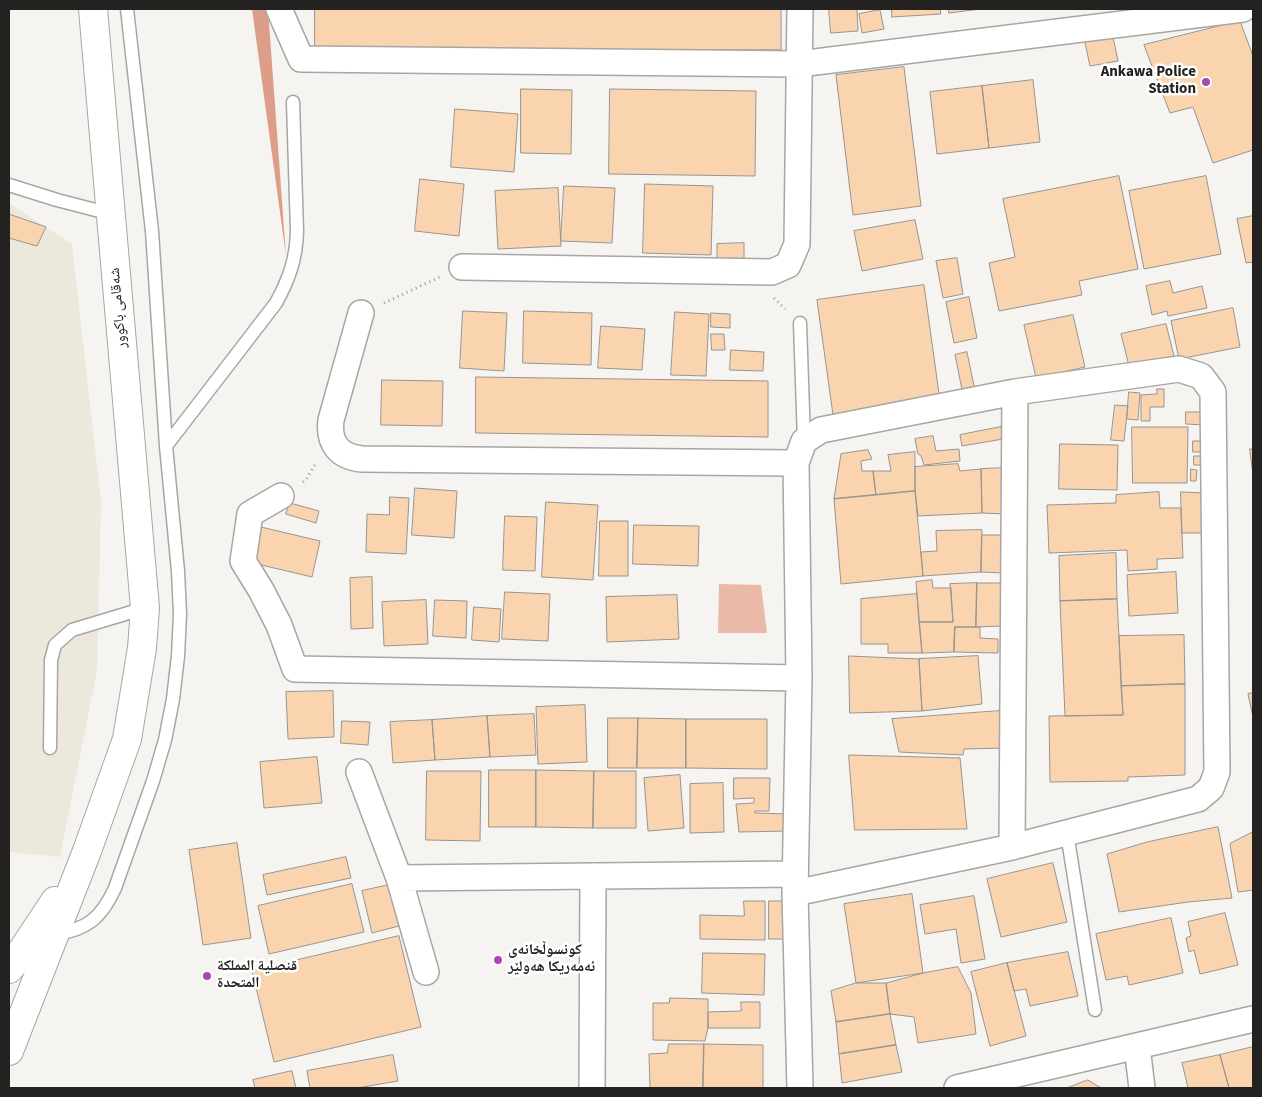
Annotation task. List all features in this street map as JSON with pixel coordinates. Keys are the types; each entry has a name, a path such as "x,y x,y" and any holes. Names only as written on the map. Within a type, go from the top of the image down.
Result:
{"street":[{"name":"شەقامی باکوور","path":"87,851 127,739 142,648 145,608 93,9"},
{"path":"278,9 300,59 799,64 1243,9"},
{"path":"462,267 772,272 788,264 796,244 800,9"},
{"path":"361,313 331,420 330,430 336,448 353,458 800,452"},
{"path":"399,878 593,876 795,884 1012,847 1198,799 1210,788 1217,772 1213,392 1201,376 1179,369 1015,392 821,430 800,452 799,678 795,884 800,1088"},
{"path":"1012,847 1015,392"},
{"path":"281,496 250,514 243,561 279,625 295,669 799,678"},
{"path":"359,772 399,878 426,972"},
{"path":"9,1051 87,851"},
{"path":"9,969 87,851"},
{"path":"592,1088 593,876"},
{"path":"957,1088 1253,1019"},
{"path":"1137,1047 1142,1088"}],"lane":[{"path":"54,935 70,932 85,926 98,916 108,903 115,888 153,781 165,740 178,656 180,614 178,571 166,446 152,231 127,9"},
{"path":"166,446 276,303 292,269 296,251 297,232 293,102"},
{"path":"9,185 111,214"},
{"path":"800,323 800,452"},
{"path":"50,748 52,660 55,645 72,630 145,608"},
{"path":"1067,833 1095,1010"}],"path":[{"path":"281,496 306,480 314,464 336,448"}],"shaded area":[{"path":"252,9 268,9 286,256"},
{"path":"9,203 72,244 101,502 97,671 60,857 9,852"},
{"path":"719,584 761,585 767,633 718,633"}],"building":[{"path":"315,9 781,9 781,50 315,49"},
{"path":"829,9 857,9 858,31 831,33"},
{"path":"892,9 940,9 941,14 892,17"},
{"path":"949,9 981,9 949,13"},
{"path":"880,10 884,29 862,33 859,14"},
{"name":"Ankawa Police Station","path":"1240,21 1253,56 1253,150 1213,163 1193,107 1170,113 1144,45"},
{"path":"1112,32 1118,61 1090,66 1084,38"},
{"path":"904,67 921,206 853,215 836,75"},
{"path":"1033,80 1040,142 989,148 982,86"},
{"path":"982,86 989,148 937,154 930,92"},
{"path":"521,89 572,90 571,154 521,153"},
{"path":"610,89 756,91 755,176 609,174"},
{"path":"455,109 518,114 514,172 451,167"},
{"path":"1119,176 1138,269 1079,281 1082,295 999,311 989,263 1015,257 1003,199"},
{"path":"1206,176 1221,254 1144,269 1129,191"},
{"path":"420,179 464,184 459,236 415,231"},
{"path":"645,184 713,186 711,255 643,253"},
{"path":"564,186 615,188 612,243 561,241"},
{"path":"558,188 561,246 498,249 495,191"},
{"path":"9,214 46,227 37,246 9,238"},
{"path":"1253,216 1253,262 1246,263 1237,219"},
{"path":"915,220 923,259 862,271 854,231"},
{"path":"744,243 744,261 717,261 717,244"},
{"path":"957,258 963,294 943,298 936,261"},
{"path":"1170,281 1173,293 1202,286 1207,308 1168,316 1167,311 1152,315 1146,286"},
{"path":"924,285 940,401 833,415 817,300"},
{"path":"969,297 977,338 954,343 946,302"},
{"path":"1233,308 1240,347 1179,359 1171,321"},
{"path":"463,311 507,313 504,371 460,368"},
{"path":"524,311 592,313 591,365 523,363"},
{"path":"675,312 709,314 706,376 671,375"},
{"path":"711,313 730,314 730,328 711,327"},
{"path":"1073,315 1085,367 1036,378 1024,325"},
{"path":"1166,324 1174,356 1129,366 1121,334"},
{"path":"601,326 645,329 642,370 598,368"},
{"path":"711,334 724,334 725,350 712,350"},
{"path":"731,350 764,352 763,371 730,370"},
{"path":"967,352 975,391 963,394 955,355"},
{"path":"476,377 768,381 768,437 476,433"},
{"path":"382,380 443,381 442,426 381,425"},
{"path":"1157,389 1164,389 1164,407 1150,407 1150,421 1141,421 1141,395 1157,394"},
{"path":"1129,392 1140,393 1138,420 1127,419"},
{"path":"1115,405 1128,406 1124,441 1111,440"},
{"path":"1186,412 1205,412 1205,425 1186,424"},
{"path":"1001,427 1003,439 962,446 960,435"},
{"path":"1132,427 1188,427 1187,483 1133,483"},
{"path":"933,436 936,451 959,449 960,461 924,465 921,456 918,454 915,439"},
{"path":"1193,441 1203,441 1203,452 1193,452"},
{"path":"1060,444 1118,445 1117,490 1059,489"},
{"path":"1250,449 1253,449 1253,474"},
{"path":"868,450 872,459 861,461 862,471 873,471 876,495 834,499 841,454"},
{"path":"915,452 915,491 876,495 873,471 891,471 888,455"},
{"path":"1194,456 1205,456 1205,465 1194,465"},
{"path":"958,464 960,471 981,469 982,513 918,516 915,467"},
{"path":"1005,468 1005,514 982,513 981,469"},
{"path":"1191,469 1197,470 1196,481 1191,481"},
{"path":"415,488 457,491 454,538 412,535"},
{"path":"915,491 923,576 841,584 834,499"},
{"path":"1159,492 1160,508 1181,508 1183,558 1157,559 1157,569 1128,571 1127,550 1049,553 1047,505 1116,503 1116,495"},
{"path":"1181,492 1206,493 1205,533 1182,533"},
{"path":"390,497 409,498 406,554 366,552 367,514 389,515"},
{"path":"546,502 598,505 593,580 542,577"},
{"path":"290,503 319,511 316,523 286,514"},
{"path":"505,516 537,517 535,571 503,570"},
{"path":"600,521 628,521 628,576 599,576"},
{"path":"634,525 699,526 698,566 633,564"},
{"path":"261,527 320,541 312,577 253,563"},
{"path":"982,530 981,572 923,576 921,552 937,551 936,531"},
{"path":"982,535 1005,535 1004,573 981,572"},
{"path":"1116,553 1117,599 1060,601 1059,556"},
{"path":"1176,572 1178,613 1129,616 1127,575"},
{"path":"372,577 373,628 351,629 350,578"},
{"path":"932,580 933,588 951,588 953,622 919,622 916,582"},
{"path":"977,583 976,627 955,627 954,652 922,653 919,622 953,622 950,584"},
{"path":"977,583 1001,583 1002,626 976,627"},
{"path":"505,592 550,594 548,641 502,639"},
{"path":"917,594 922,653 888,653 888,644 861,644 861,599"},
{"path":"677,595 679,639 607,642 606,597"},
{"path":"1117,599 1123,715 1065,716 1060,601"},
{"path":"426,600 428,644 384,646 382,602"},
{"path":"435,600 467,601 466,638 433,636"},
{"path":"474,607 501,609 499,642 472,640"},
{"path":"955,627 980,627 980,638 998,639 998,653 954,652"},
{"path":"1184,635 1185,684 1121,686 1119,636"},
{"path":"849,656 919,659 922,711 850,713"},
{"path":"978,656 982,704 922,711 919,659"},
{"path":"1185,684 1185,775 1128,777 1128,781 1050,782 1049,716 1123,715 1121,686"},
{"path":"333,691 334,737 288,739 286,692"},
{"path":"1253,693 1253,717 1248,694"},
{"path":"585,705 587,762 538,764 536,707"},
{"path":"999,711 1006,748 964,749 963,755 899,752 892,719"},
{"path":"534,714 536,755 490,757 487,716"},
{"path":"487,716 490,757 435,760 432,720"},
{"path":"608,718 638,718 637,768 608,768"},
{"path":"638,718 686,719 686,768 637,768"},
{"path":"686,719 767,719 767,769 686,768"},
{"path":"432,720 435,760 393,763 390,722"},
{"path":"342,721 370,722 368,745 341,743"},
{"path":"849,755 960,758 967,829 855,830"},
{"path":"317,757 322,803 264,808 260,762"},
{"path":"489,770 536,770 536,827 489,827"},
{"path":"536,770 594,771 593,828 536,827"},
{"path":"427,771 481,771 480,841 426,840"},
{"path":"594,771 636,771 636,828 593,828"},
{"path":"680,775 684,828 648,831 644,778"},
{"path":"734,778 770,778 769,811 755,811 755,813 789,814 788,831 739,832 736,804 754,803 754,798 734,799"},
{"path":"723,783 724,832 690,833 690,784"},
{"path":"1218,827 1232,898 1119,912 1107,854 1147,842"},
{"path":"1253,832 1253,890 1238,892 1230,844"},
{"path":"237,843 251,938 203,945 189,850"},
{"path":"346,857 351,878 267,895 263,875"},
{"path":"1053,863 1067,922 1001,937 987,879"},
{"path":"352,884 364,932 269,954 258,906"},
{"path":"389,885 399,926 372,933 362,891"},
{"path":"912,894 923,973 856,983 844,904"},
{"path":"974,896 985,959 961,963 956,929 925,934 920,905"},
{"path":"744,901 765,901 765,940 700,939 700,915 744,916"},
{"path":"769,901 789,901 789,939 769,939"},
{"path":"1225,913 1238,965 1200,974 1194,950 1189,952 1186,938 1191,936 1188,922"},
{"path":"1171,918 1183,973 1129,985 1127,976 1106,980 1096,934"},
{"path":"399,936 421,1027 274,1062 252,971"},
{"path":"1068,952 1078,996 1030,1006 1026,989 1014,991 1007,963"},
{"path":"703,953 765,954 764,995 702,993"},
{"path":"1007,963 1026,1036 990,1046 971,972"},
{"path":"958,967 971,993 976,1034 918,1043 914,1017 890,1014 886,983 923,973"},
{"path":"856,983 886,983 890,1014 836,1022 831,991"},
{"path":"670,998 708,999 708,1028 705,1041 653,1040 653,1003 669,1003"},
{"path":"741,1002 760,1002 760,1028 708,1028 708,1012 741,1011"},
{"path":"890,1014 896,1045 839,1054 836,1022"},
{"path":"669,1044 704,1044 703,1088 650,1088 649,1054 667,1053"},
{"path":"704,1044 763,1045 763,1088 703,1088"},
{"path":"896,1045 902,1072 842,1083 839,1054"},
{"path":"1253,1047 1253,1088 1229,1088 1220,1055"},
{"path":"393,1055 398,1081 357,1088 310,1088 307,1071"},
{"path":"1220,1055 1229,1088 1188,1088 1182,1063"},
{"path":"292,1071 296,1088 255,1088 253,1080"},
{"path":"1088,1080 1101,1088 1067,1088"}],"place":[{"name":"Ankawa Police Station","path":"1206,82"},
{"name":"کونسوڵخانەی ئەمەریکا هەولێر","path":"498,960"},
{"name":"قنصلية المملكة المتحدة","path":"207,976"}]}
